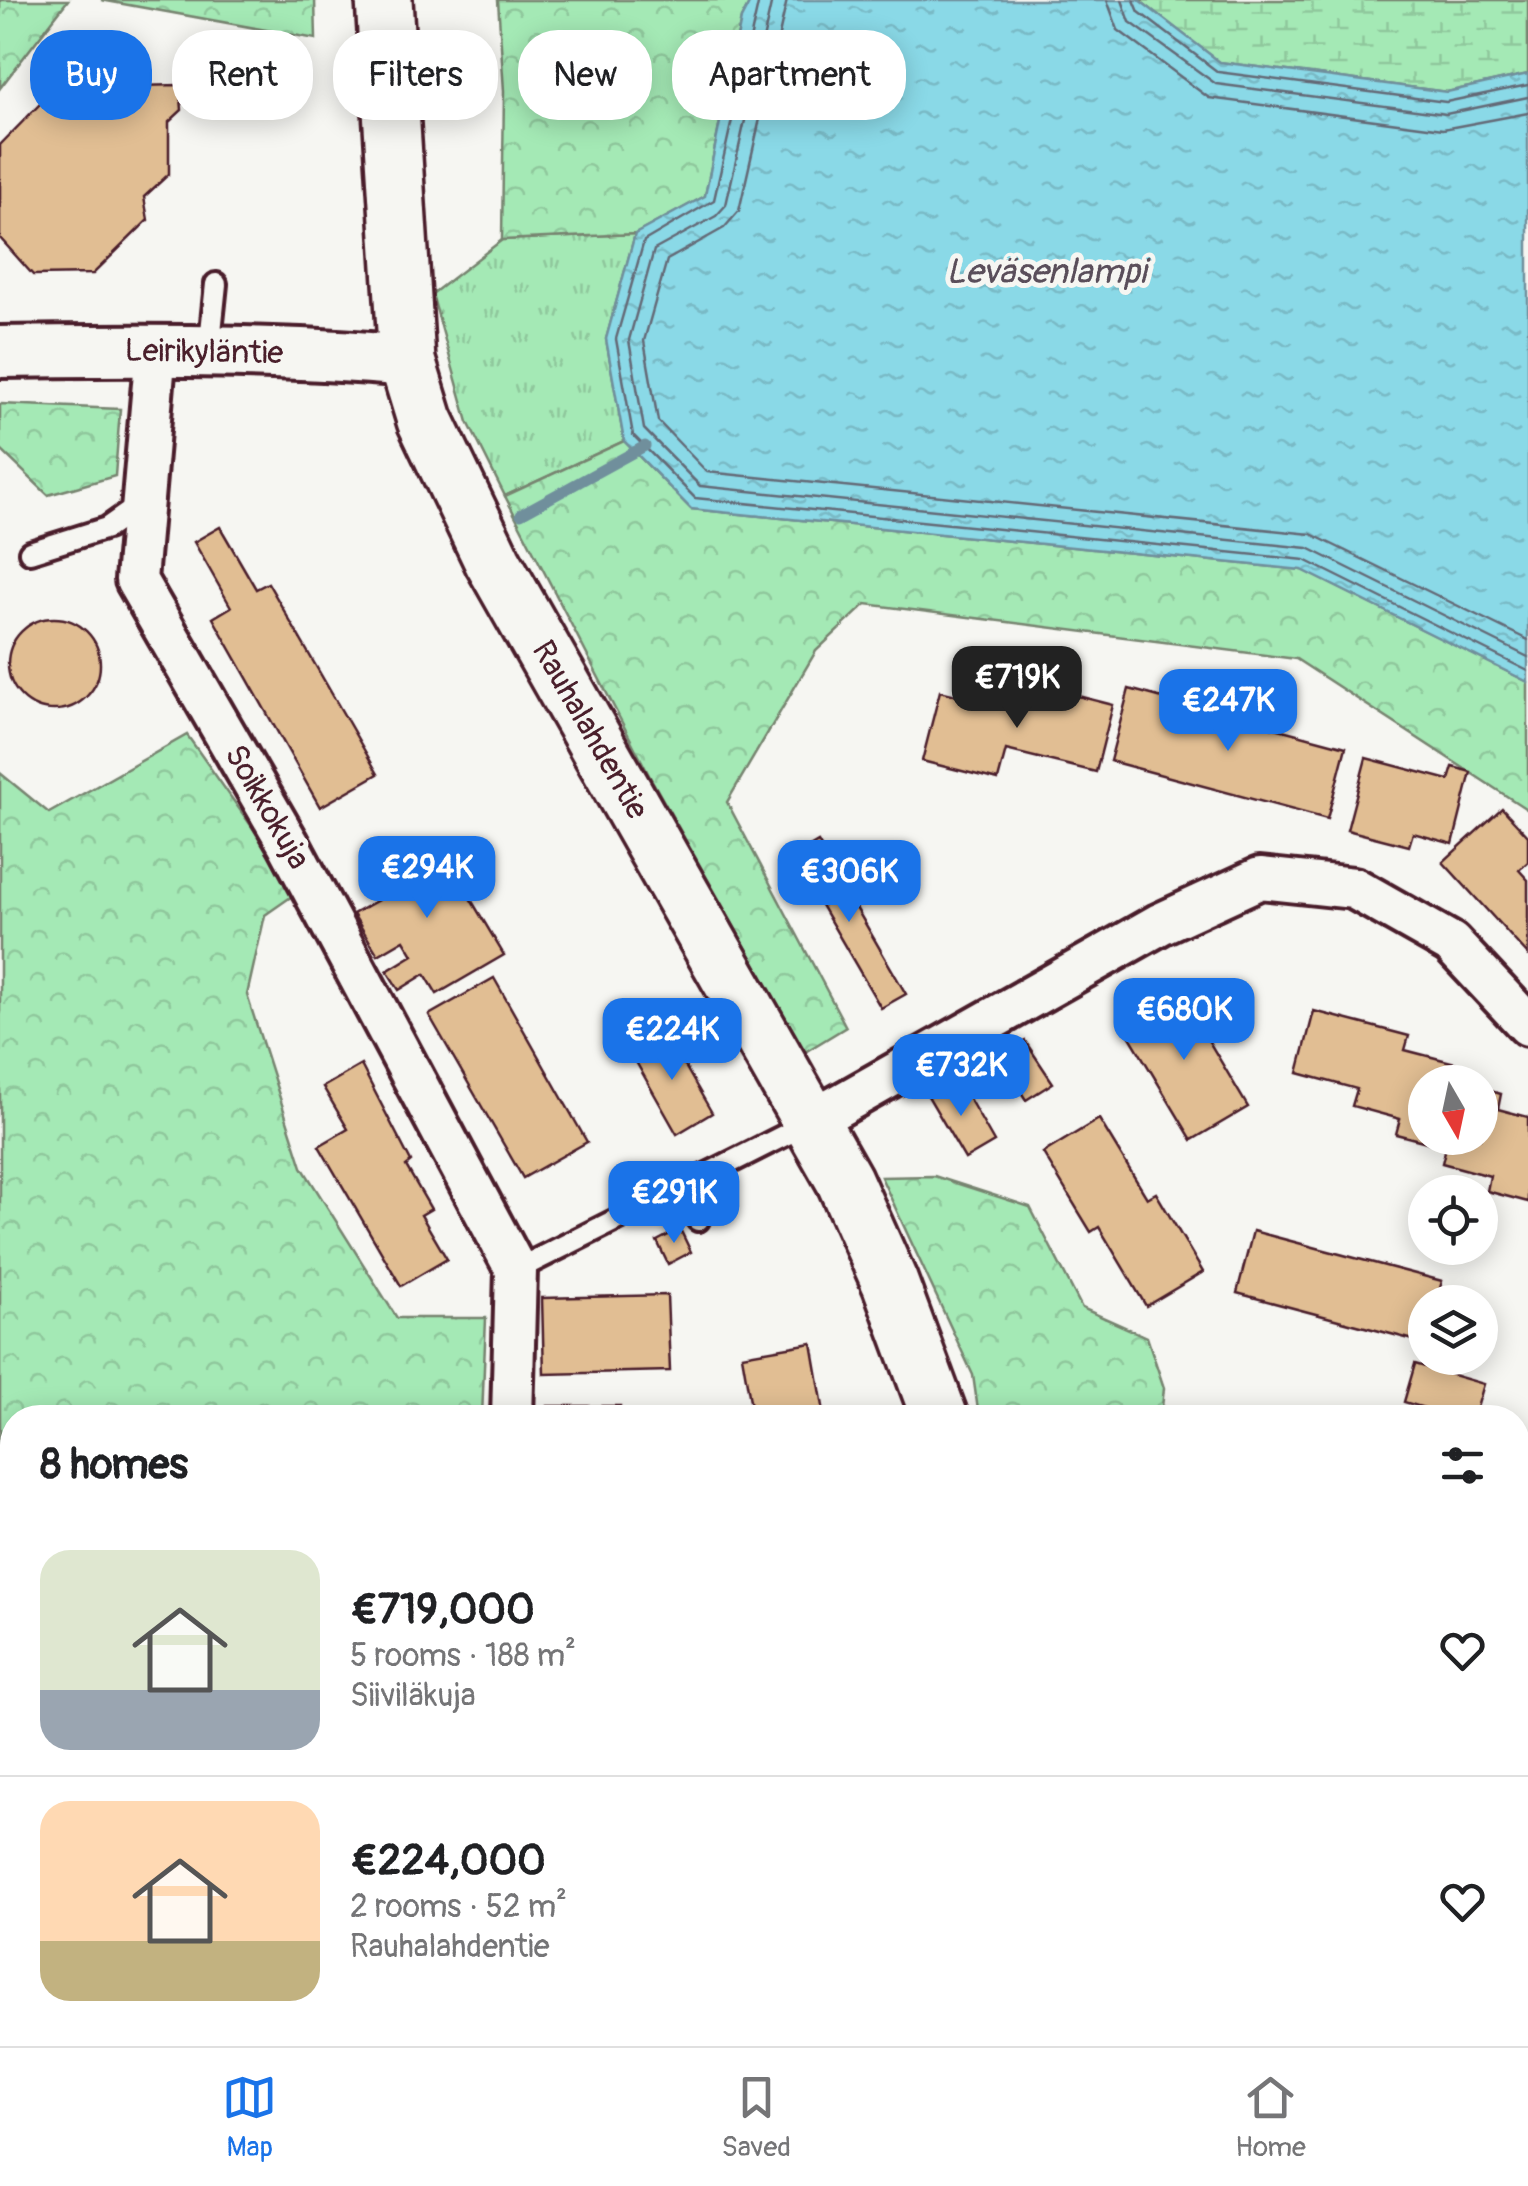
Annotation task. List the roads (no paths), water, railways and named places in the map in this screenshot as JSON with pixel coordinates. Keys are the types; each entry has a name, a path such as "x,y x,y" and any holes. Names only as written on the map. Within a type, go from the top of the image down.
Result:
{"main road":[{"name":"Rauhalahdentie","path":"384,0 407,362 425,420 493,562 844,1180 935,1405"}],"street":[{"name":"Leirikyläntie","path":"0,352 156,349 407,362"},
{"name":"Soikkokuja","path":"156,349 136,580 288,843 516,1270 512,1405"},
{"path":"810,1122 1160,924 1260,878 1354,888 1451,942 1528,1025"}],"lane":[{"path":"210,351 216,284"},
{"path":"30,552 108,528 142,503"},
{"path":"516,1270 678,1184 810,1122"},
{"path":"678,1184 698,1220"}],"water":[{"name":"Leväsenlampi","path":"751,0 1139,0 1220,62 1447,92 1528,74 1528,682 1302,570 691,509 624,441 606,339 635,234 705,196 720,120 906,120 906,30 739,30"}],"waterway":[{"path":"521,514 645,446"}]}
